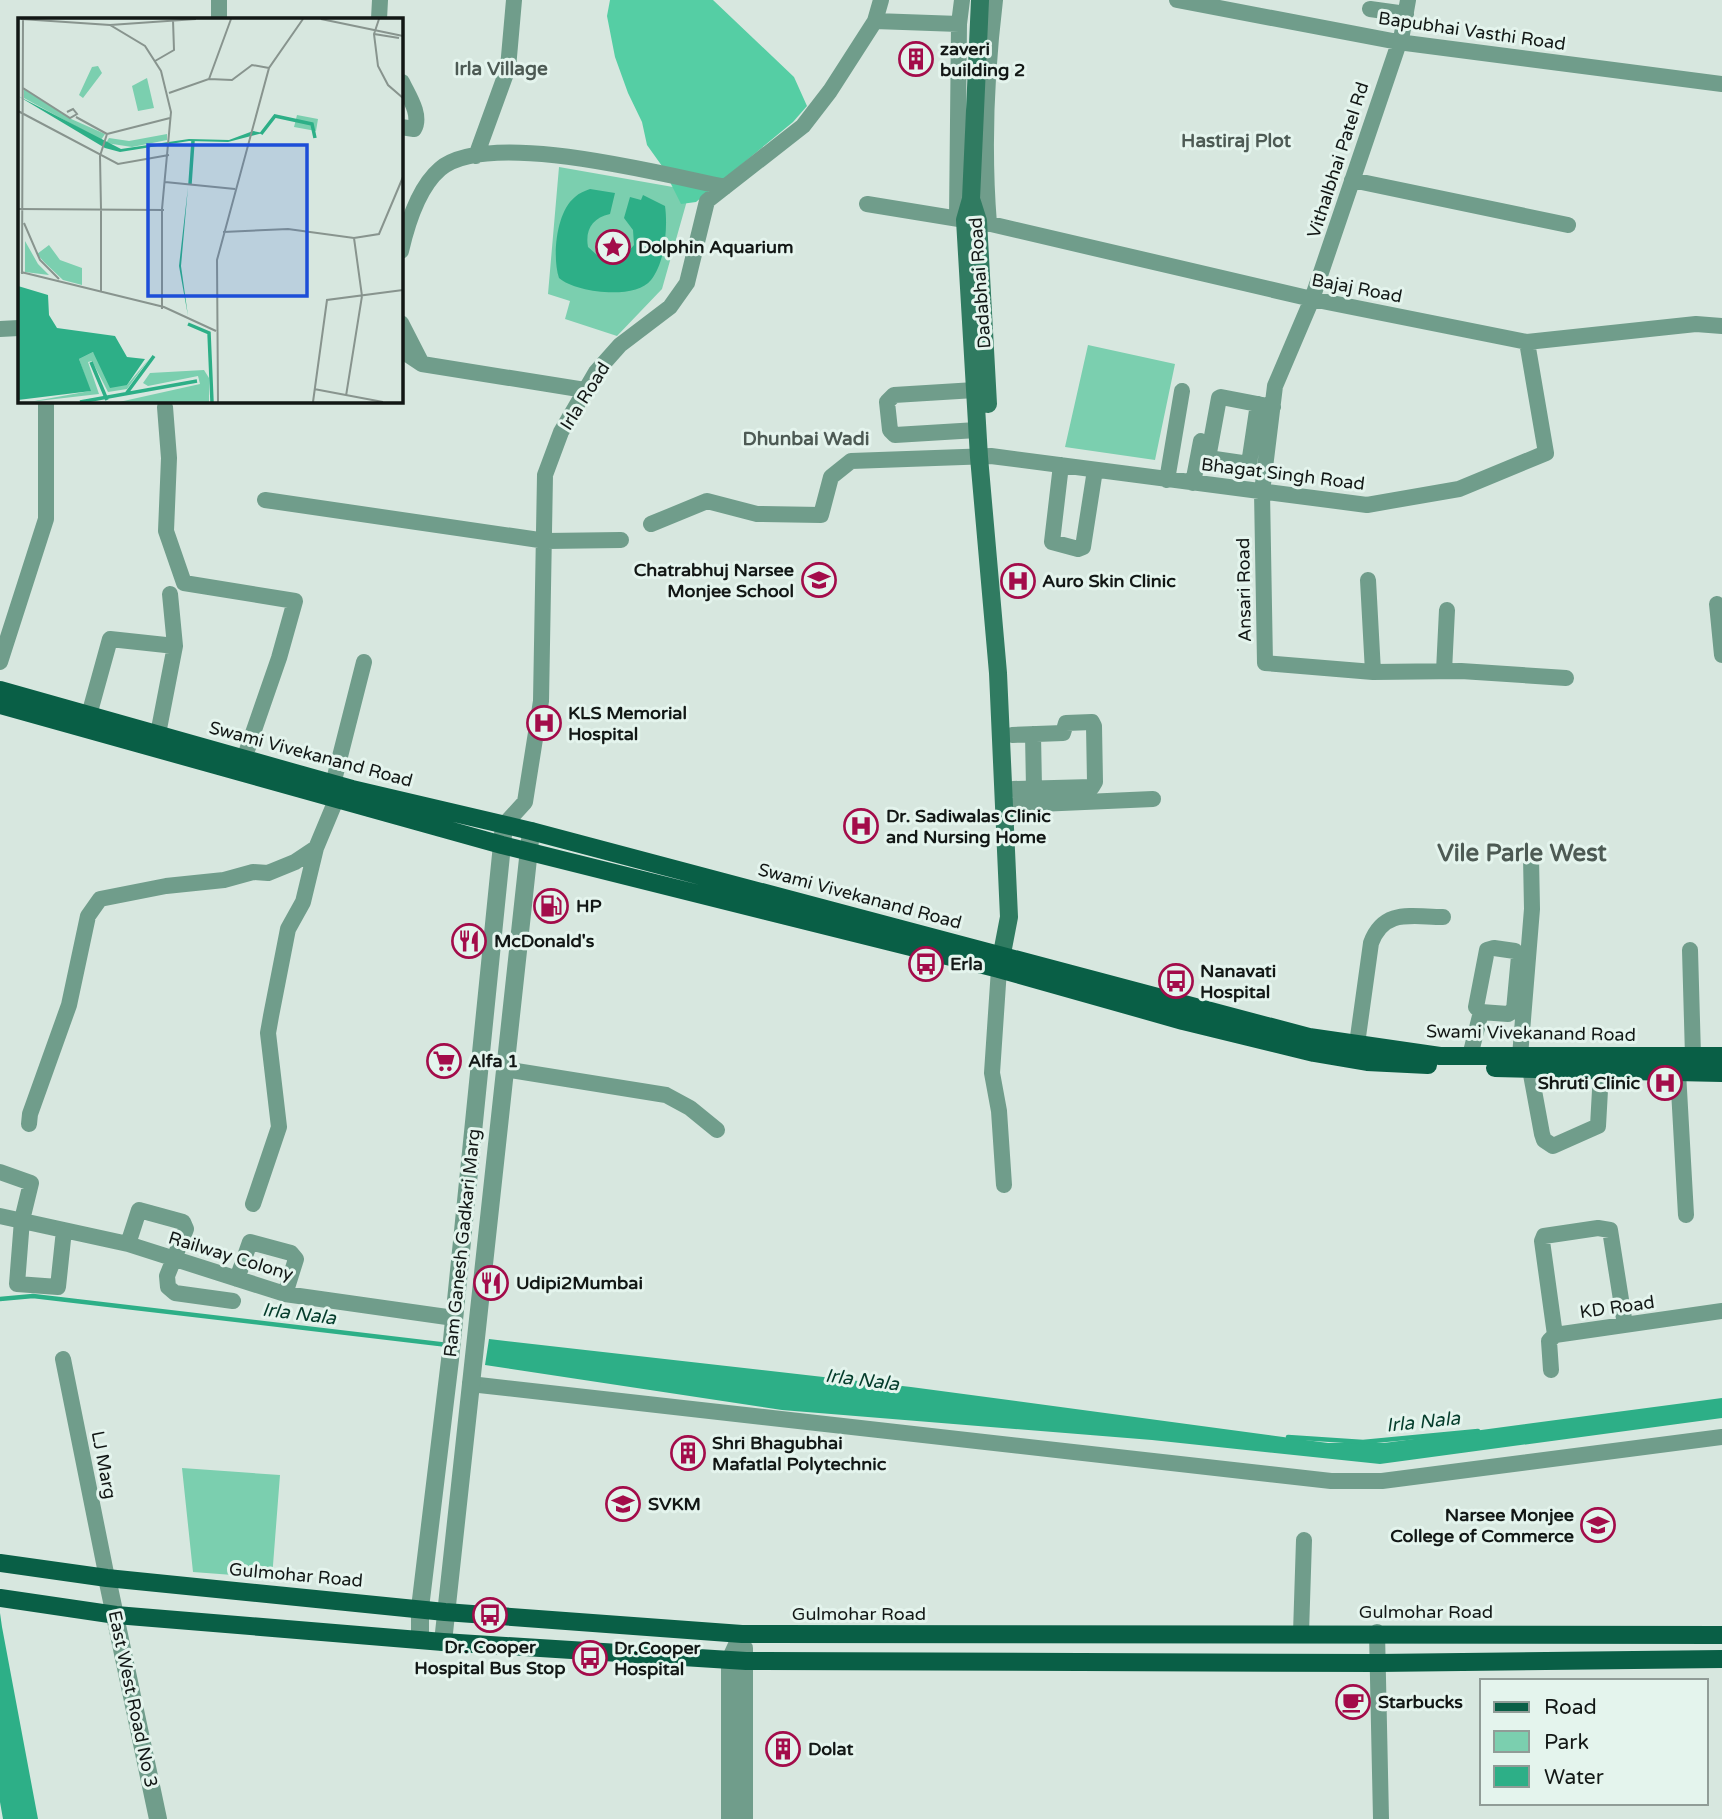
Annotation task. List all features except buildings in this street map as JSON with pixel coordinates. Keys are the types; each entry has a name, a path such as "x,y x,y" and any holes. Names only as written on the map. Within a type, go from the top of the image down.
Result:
{"main road":[{"name":"Dadabhai Road","path":"980,0 975,53 971,199 1009,903 1003,967"},
{"name":"Dadabhai Road","path":"972,221 971,391 974,431 985,456 1012,735 1017,916 1003,967"},
{"name":"Swami Vivekanand Road","path":"0,690 244,759 334,792 502,845 1003,967 1180,1005 1310,1037 1440,1056 1470,1056 1601,1072 1722,1073"},
{"name":"Swami Vivekanand Road","path":"0,705 334,792 531,831 1183,1021 1314,1053 1367,1062 1525,1063 1722,1056"},
{"name":"Gulmohar Road","path":"0,1563 107,1578 446,1612 742,1634 1377,1632 1722,1635"},
{"path":"1,1598 116,1615 443,1642 738,1660 1378,1662 1722,1659"},
{"path":"1535,1633 1535,1661"}],"street":[{"path":"219,0 219,18"},
{"path":"379,18 380,0"},
{"path":"476,156 508,68 514,0"},
{"name":"Irla Road","path":"525,802 541,701 546,541 545,475 561,432 596,372 620,345 670,307 687,283 707,201 803,126 830,91 875,21 881,0"},
{"path":"962,0 959,24 972,221"},
{"path":"972,221 986,180 986,69 995,0"},
{"name":"Bapubhai Vasthi Road","path":"1177,0 1398,42 1722,84"},
{"path":"1366,36 1370,5 1407,7"},
{"name":"Vithalbhai Patel Rd","path":"1262,492 1261,435 1266,405 1312,299 1398,42 1407,7"},
{"path":"875,21 959,24"},
{"path":"402,82 417,117 417,124 414,129 402,127"},
{"path":"402,246 406,227 439,169 461,157 511,153 552,154 725,187"},
{"path":"1352,180 1568,225"},
{"name":"Bajaj Road","path":"866,204 972,221 1312,299 1527,342 1696,324 1722,326"},
{"path":"402,325 422,364"},
{"path":"0,329 18,328"},
{"name":"Bhagat Singh Road","path":"650,524 707,501 757,514 821,515 831,477 851,461 985,456 1095,473 1367,505 1459,489 1546,453 1527,342"},
{"path":"402,351 422,364 585,390"},
{"path":"971,391 894,395 887,402 890,430 895,435 974,431"},
{"path":"1167,480 1182,391"},
{"path":"1194,483 1209,396"},
{"path":"1261,435 1248,464 1208,457 1217,400 1221,397 1266,405"},
{"path":"0,662 46,519 46,402"},
{"path":"165,407 169,458 166,531 184,583 295,600 279,658 244,759"},
{"path":"1171,454 1198,457"},
{"path":"1223,487 1227,462"},
{"path":"1069,469 1052,542 1078,549 1083,547 1095,473"},
{"name":"Ansari Road","path":"1262,492 1265,663 1373,672"},
{"path":"265,500 546,541 621,540"},
{"path":"1368,580 1373,672 1444,671 1566,678"},
{"path":"158,734 175,646 170,594"},
{"path":"1717,604 1722,654"},
{"path":"1444,671 1447,610"},
{"path":"89,715 110,639 175,646"},
{"path":"253,1204 279,1127 268,1033 288,929 303,902 316,848 334,792 364,662"},
{"path":"1012,735 1063,733 1066,723 1093,723 1095,782 1087,795"},
{"path":"1033,734 1034,788"},
{"path":"1013,797 1034,788 1153,799"},
{"path":"1013,797 1087,795"},
{"path":"502,845 504,825 525,802"},
{"path":"525,802 531,831"},
{"name":"Ram Ganesh Gadkari Marg","path":"443,1642 531,831"},
{"name":"Ram Ganesh Gadkari Marg","path":"420,1640 420,1608 450,1360 502,845"},
{"path":"29,1124 30,1114 69,1005 88,916 100,899 153,888 224,880 253,872 268,873 295,862 316,848"},
{"path":"1531,857 1532,909 1525,1063 1544,1140 1553,1146 1598,1126 1601,1072"},
{"path":"1357,1044 1371,943 1377,929 1392,918 1443,917"},
{"path":"1690,950 1693,1056"},
{"path":"1003,967 992,1073 999,1111 1004,1185"},
{"path":"1470,1056 1481,1012"},
{"path":"504,1069 666,1096 690,1108 717,1130"},
{"path":"1672,1132 1673,1072"},
{"path":"1673,1072 1686,1215"},
{"path":"0,1172 31,1183 12,1218 11,1266 7,1270 0,1270"},
{"path":"128,1244 139,1210 183,1222 186,1229 167,1276 170,1291 233,1301"},
{"path":"12,1218 16,1281 20,1286 58,1287 64,1230"},
{"name":"Railway Colony","path":"12,1218 128,1244 285,1294 453,1324"},
{"path":"1551,1370 1549,1341 1555,1335 1542,1241 1544,1236 1598,1228 1610,1230 1625,1325"},
{"path":"237,1279 250,1242 291,1253 296,1259 285,1294"},
{"name":"KD Road","path":"1555,1335 1722,1311"},
{"name":"LJ Marg","path":"63,1359 107,1578"},
{"path":"470,1384 1331,1481 1382,1481 1722,1437"},
{"path":"1301,1633 1304,1540"},
{"name":"East West Road No 3","path":"107,1578 158,1819"},
{"path":"1377,1632 1381,1819"},
{"path":"730,1819 738,1660 742,1634"},
{"path":"738,1660 744,1819"}],"green space":[{"name":"Dolphin Aquarium","path":"559,167 690,190 662,289 617,336 565,319 570,301 548,294"},
{"path":"1088,345 1175,364 1155,460 1065,447"},
{"path":"182,1468 280,1475 272,1578 193,1572"}],"shaded area":[{"path":"610,0 713,0 794,77 807,106 793,122 696,202 681,204 662,166 647,145 642,122 615,57 607,16"}],"water":[{"path":"590,189 615,193 610,214 594,222 588,235 588,247 605,262 620,261 634,245 633,230 624,218 630,197 641,200 643,195 665,206 666,234 660,264 651,280 643,286 633,290 606,292 578,287 559,278 556,247 560,224 569,204 578,194"},
{"path":"489,1339 911,1387 1328,1443 1384,1443 1722,1398 1722,1418 1380,1464 1152,1440 782,1410 485,1365"},
{"path":"0,1613 38,1819 3,1819 0,1802"}],"waterway":[{"name":"Irla Nala","path":"0,1299 33,1296 448,1345"},
{"name":"Irla Nala","path":"1288,1437 1363,1442 1478,1431"}],"place":[{"name":"zaveri building 2","path":"916,59"},
{"name":"Dolphin Aquarium","path":"613,247"},
{"name":"Chatrabhuj Narsee Monjee School","path":"819,580"},
{"name":"Auro Skin Clinic","path":"1018,581"},
{"name":"KLS Memorial Hospital","path":"544,723"},
{"name":"Dr. Sadiwalas Clinic and Nursing Home","path":"861,826"},
{"name":"HP","path":"551,906"},
{"name":"McDonald's","path":"469,941"},
{"name":"Erla","path":"926,964"},
{"name":"Nanavati Hospital","path":"1176,981"},
{"name":"Alfa 1","path":"444,1061"},
{"name":"Shruti Clinic","path":"1665,1083"},
{"name":"Udipi2Mumbai","path":"491,1283"},
{"name":"Shri Bhagubhai Mafatlal Polytechnic","path":"688,1453"},
{"name":"SVKM","path":"623,1504"},
{"name":"Narsee Monjee College of Commerce","path":"1598,1525"},
{"name":"Dr. Cooper Hospital Bus Stop","path":"490,1615"},
{"name":"Dr.Cooper Hospital","path":"590,1658"},
{"name":"Starbucks","path":"1353,1702"},
{"name":"Dolat","path":"783,1749"}],"district":[{"name":"Irla Village","path":"501,69"},
{"name":"Hastiraj Plot","path":"1236,141"},
{"name":"Dhunbai Wadi","path":"806,439"},
{"name":"Vile Parle West","path":"1522,853"}]}
